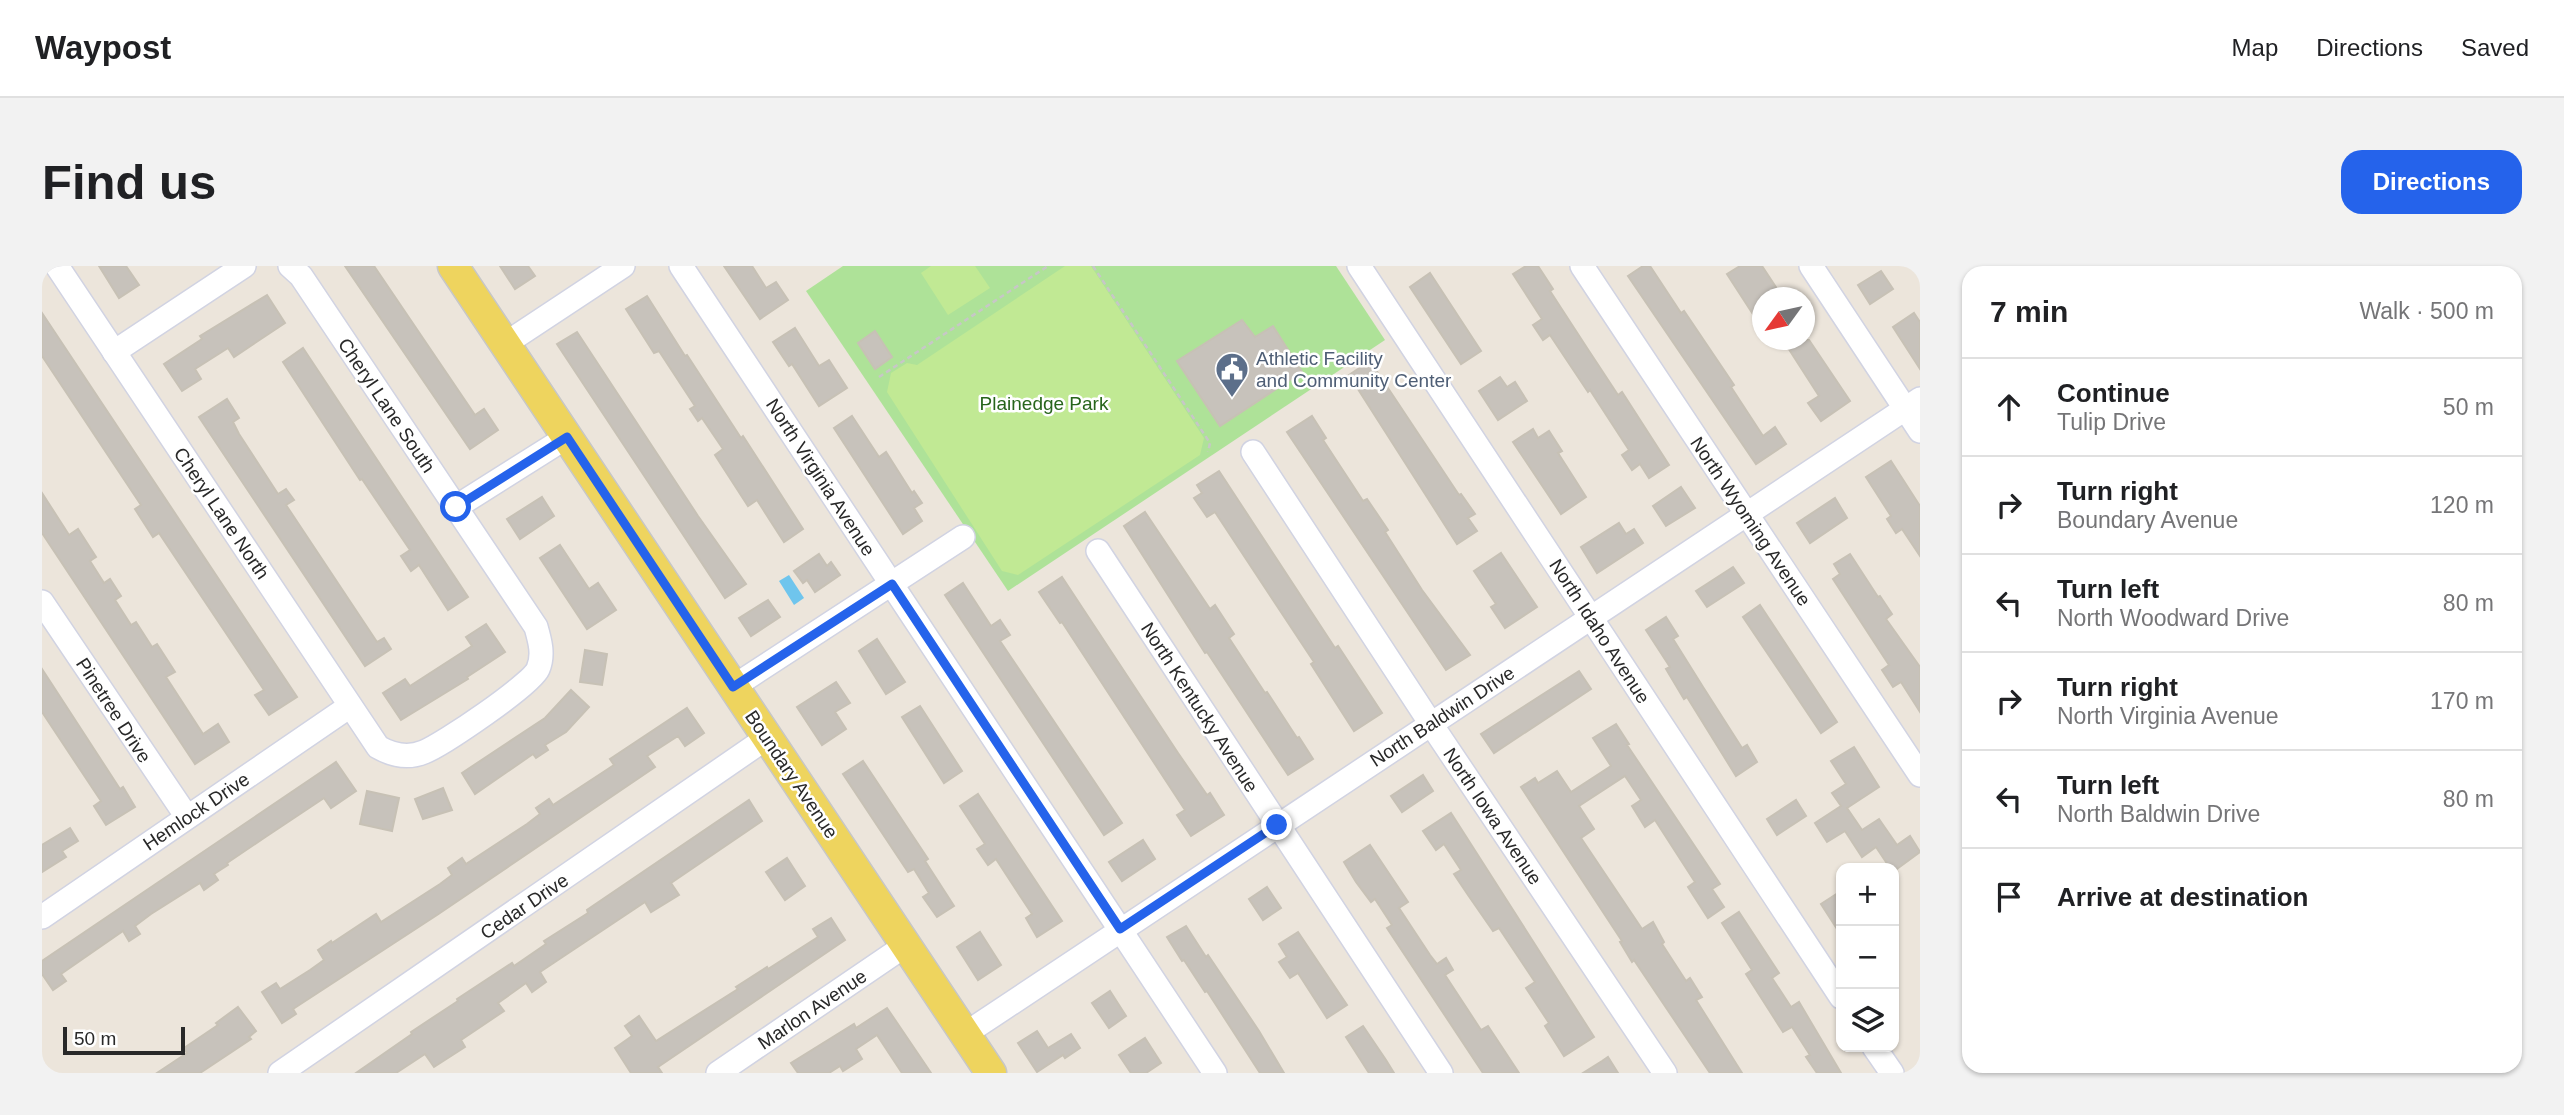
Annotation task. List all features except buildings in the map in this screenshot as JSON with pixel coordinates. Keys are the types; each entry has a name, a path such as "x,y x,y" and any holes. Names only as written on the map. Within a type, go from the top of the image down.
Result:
{"main road":[{"name":"Boundary Avenue","path":"453,266 992,1073"}],"street":[{"name":"Cheryl Lane North","path":"57,266 378,747 391,755"},
{"path":"114,352 244,266"},
{"path":"505,344 623,266"},
{"name":"North Virginia Avenue","path":"681,266 1215,1073"},
{"name":"North Wyoming Avenue","path":"1582,266 1920,775"},
{"path":"1811,266 1913,404 1920,431"},
{"name":"Cheryl Lane South","path":"291,267 301,276 536,627 541,653 538,669 531,680 425,752 409,756 391,755"},
{"name":"North Idaho Avenue","path":"1365,268 1836,989"},
{"name":"North Baldwin Drive","path":"965,1034 1913,404"},
{"path":"456,507 567,437"},
{"name":"North Iowa Avenue","path":"1254,452 1431,724 1665,1073"},
{"path":"733,687 963,537"},
{"name":"North Kentucky Avenue","path":"1098,551 1441,1073"},
{"name":"Pinetree Drive","path":"42,602 187,817"},
{"name":"Hemlock Drive","path":"42,916 350,706"},
{"name":"Cedar Drive","path":"280,1073 768,737"},
{"name":"Marlon Avenue","path":"718,1073 749,1064 906,945"},
{"path":"1877,1052 1892,1073"}],"path":[{"path":"878,377 1048,266"},
{"path":"1093,266 1210,443 1208,452"}],"green space":[{"name":"Plainedge Park","path":"843,266 1336,266 1385,340 1008,591 806,291"},
{"path":"931,266 975,266 990,288 948,315 921,273"},
{"path":"1065,266 1091,266 1204,438 1200,455 1018,575 1002,571 887,392 891,373 907,363 917,365"}],"water":[{"path":"789,575 804,598 794,605 779,581"}],"place":[{"name":"Athletic Facility and Community Center","path":"1232,399"}],"route":[{"path":"456,507 567,437 733,687 892,584 1120,929 1277,825"}]}
